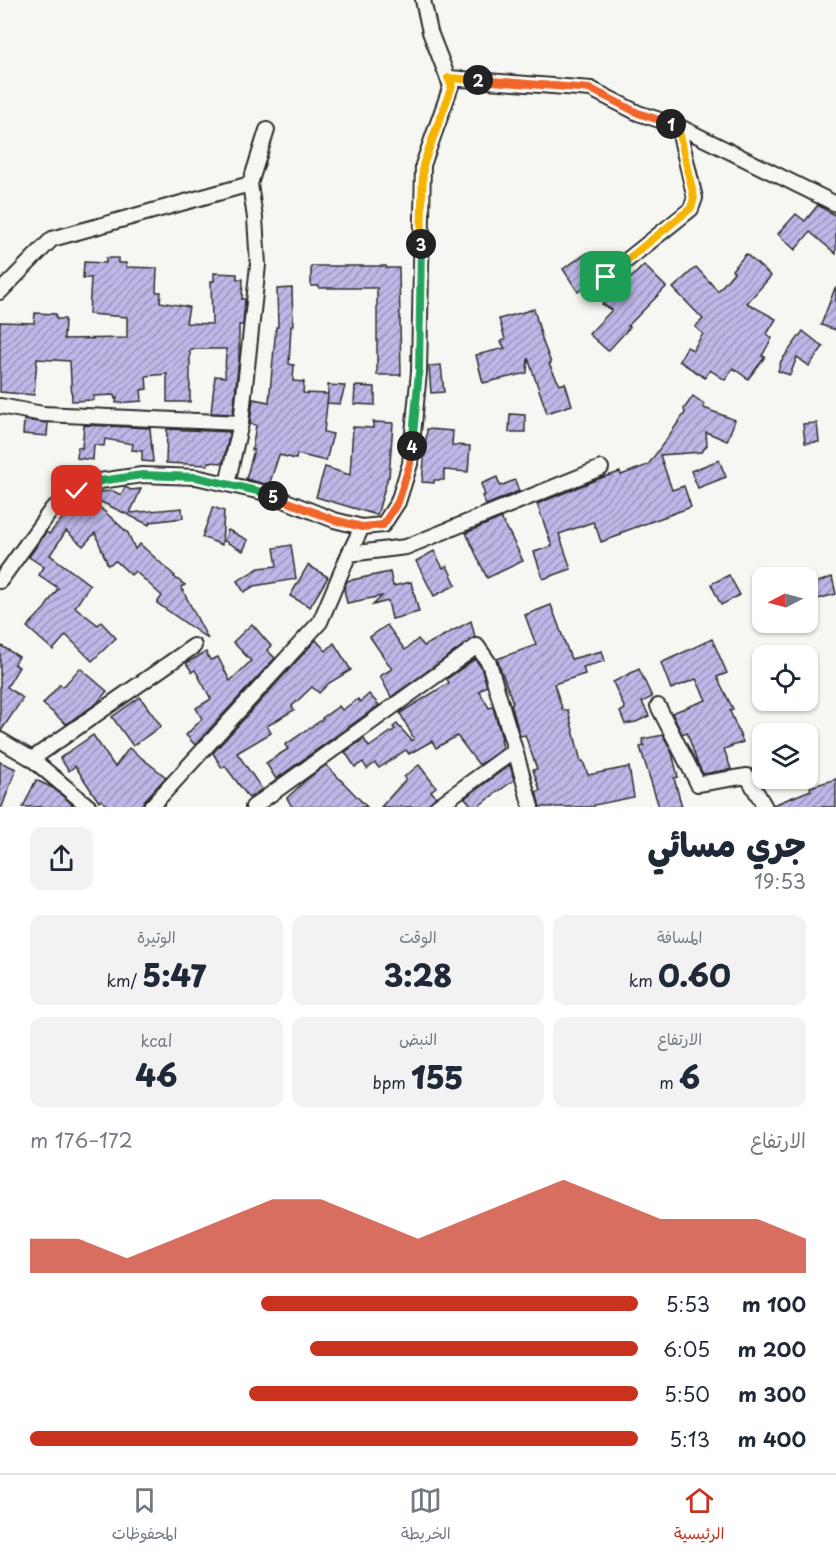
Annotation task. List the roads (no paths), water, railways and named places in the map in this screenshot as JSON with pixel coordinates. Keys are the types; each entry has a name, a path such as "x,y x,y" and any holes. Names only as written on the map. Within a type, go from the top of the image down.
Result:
{"street":[{"path":"0,581 52,509 77,491 100,481 142,475 196,477 266,493 334,520 362,527 383,525 398,502 410,464 419,372 423,165 452,86 430,32 423,0"},
{"path":"448,78 591,89 638,113 678,126 836,204"},
{"path":"606,277 691,208 694,198 678,126"},
{"path":"226,484 241,423 258,265 250,184 267,130"},
{"path":"0,292 52,239 250,184"},
{"path":"0,406 43,414 241,423"},
{"path":"349,554 406,548 601,468"},
{"path":"151,807 320,622 362,527"},
{"path":"32,759 194,646"},
{"path":"252,807 477,646 489,663 531,807"},
{"path":"658,706 698,784 747,776 765,807"},
{"path":"0,740 32,759 89,807"},
{"path":"437,807 515,750"}]}
